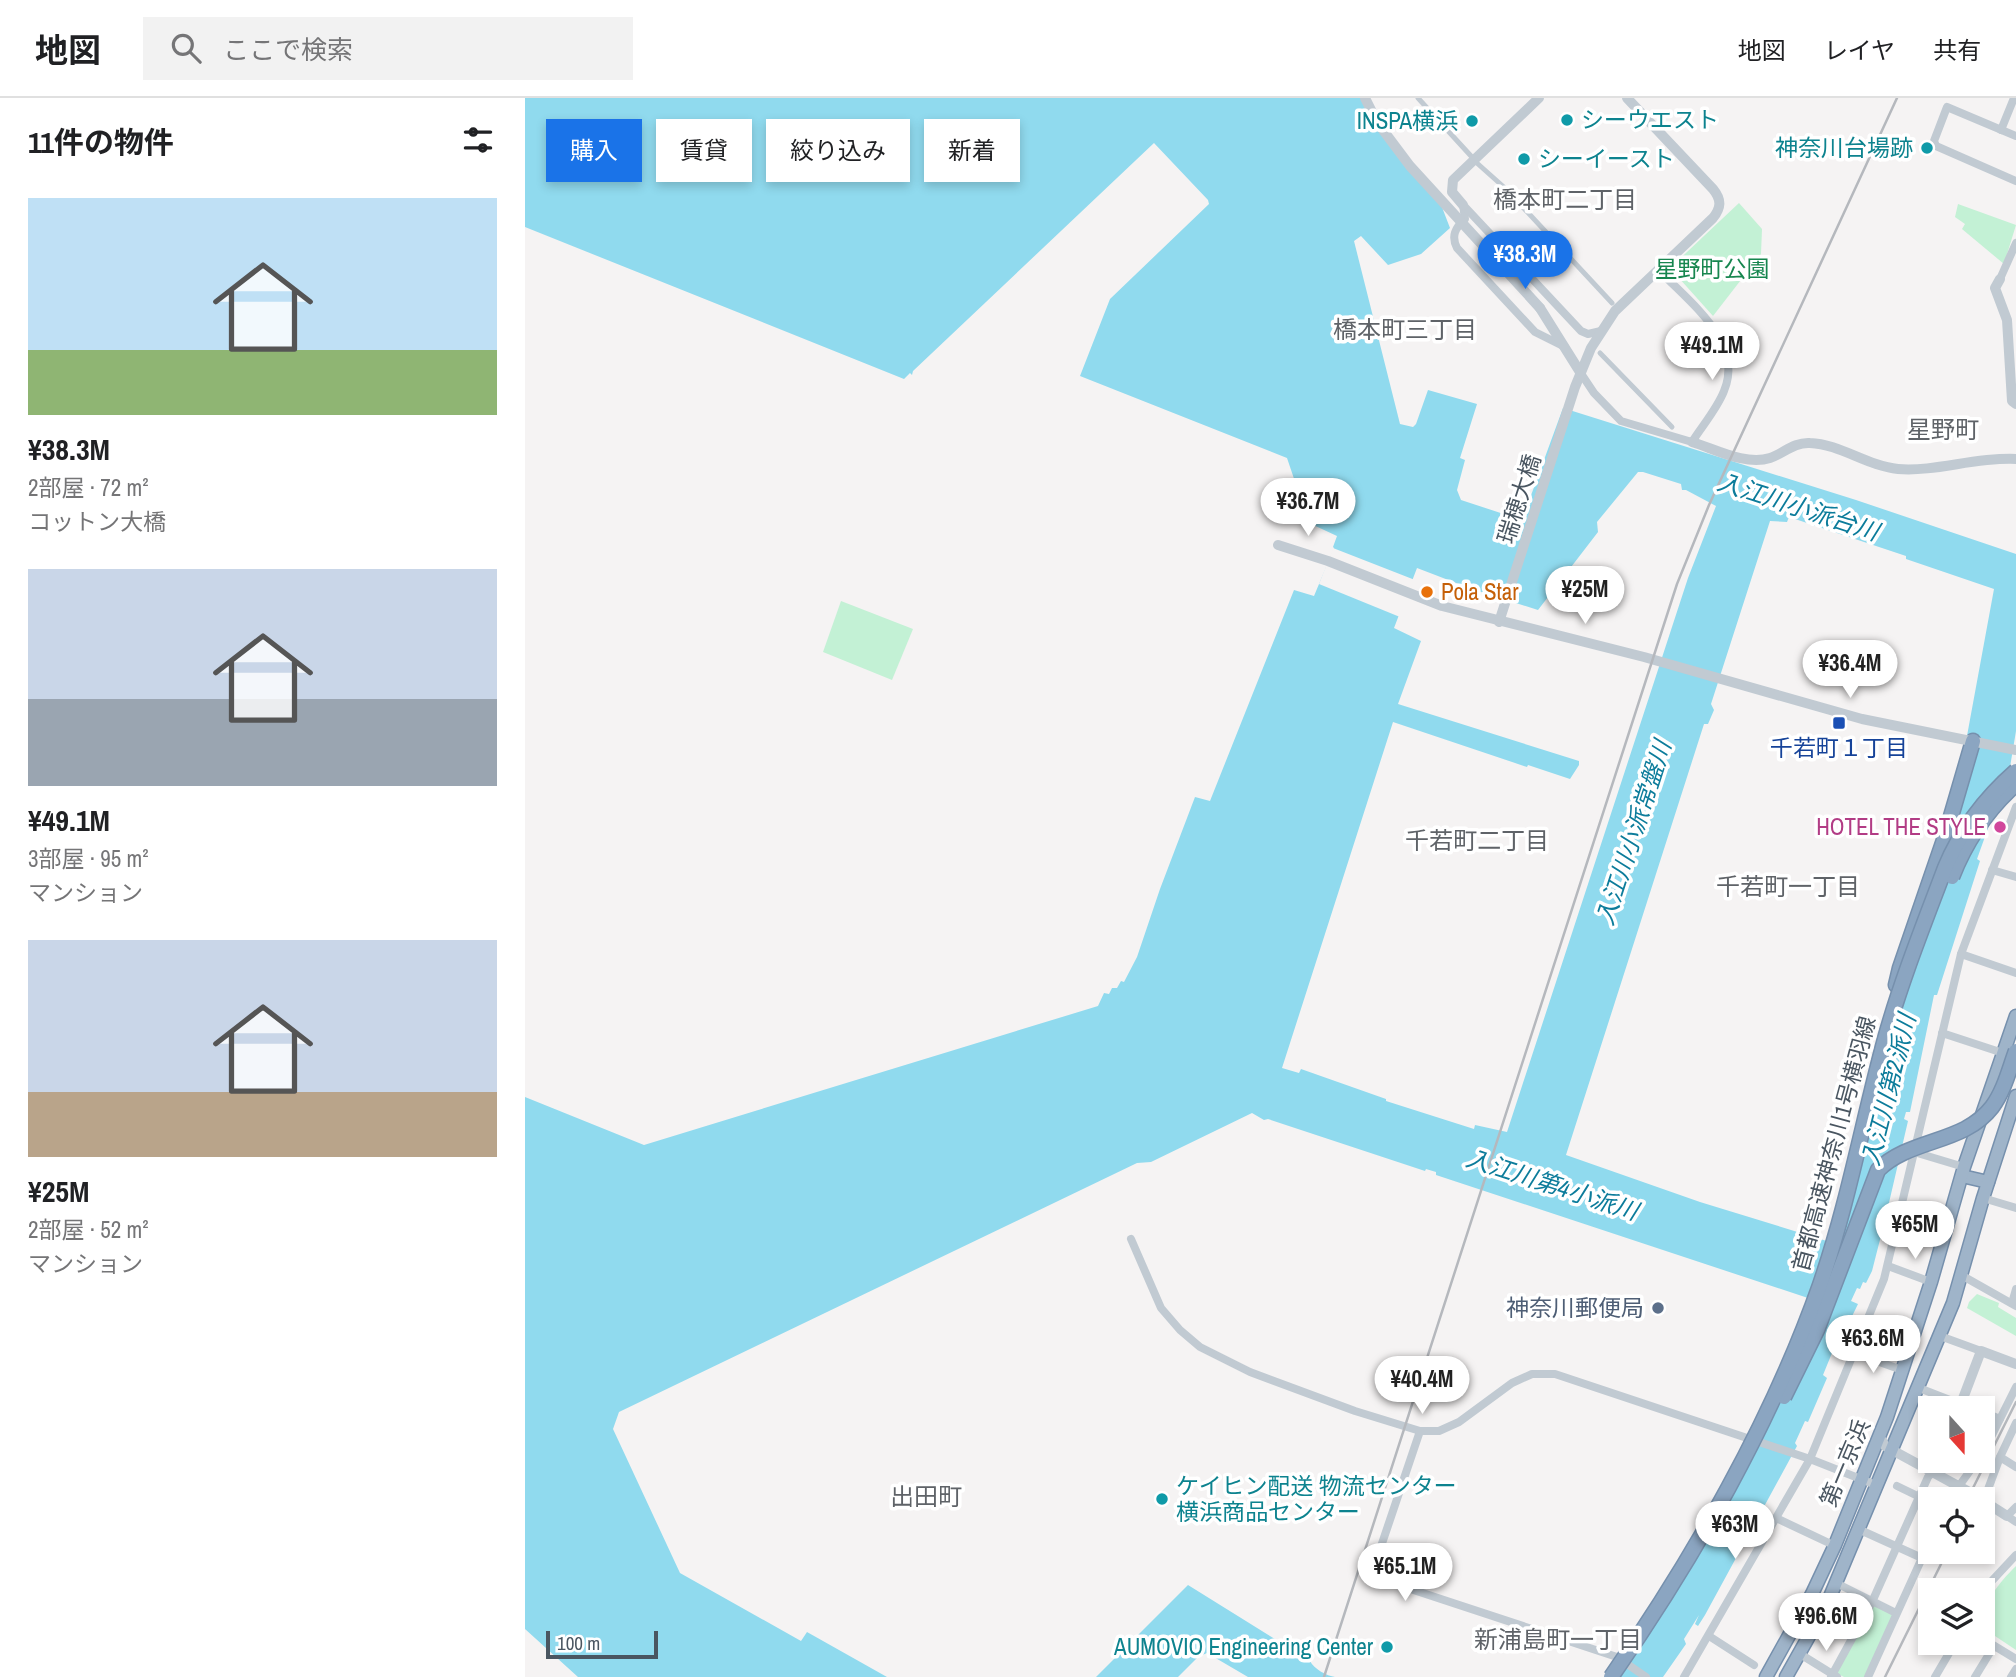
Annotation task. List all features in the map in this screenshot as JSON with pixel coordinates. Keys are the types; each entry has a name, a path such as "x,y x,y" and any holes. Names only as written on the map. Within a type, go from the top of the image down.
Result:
{"highway":[{"path":"1887,1035 1900,968 1945,837 1973,741"},
{"name":"首都高速神奈川1号横羽線","path":"1611,1677 1660,1605 1718,1504 1762,1422 1791,1358 1832,1247 1887,1035 1932,904 1956,844 1981,806 2016,771"},
{"name":"首都高速神奈川1号横羽線","path":"1622,1677 1684,1582 1761,1444 1784,1397 1841,1250 1895,1037 1941,906 1971,838 1989,813 2016,784"},
{"name":"第一京浜","path":"1766,1677 1812,1594 1879,1436 1931,1282 1963,1171 2009,1052 2016,1016"},
{"path":"1784,1397 1812,1342 1878,1170 1898,1154 1957,1133 1980,1120 1998,1097 2009,1052"},
{"name":"第一京浜","path":"1786,1677 1836,1583 1940,1336 1953,1303 1988,1182 2013,1114 2016,1096"},
{"path":"1963,1171 1988,1182"}],"street":[{"path":"1365,98 1377,122 1410,166 1540,308 1568,348 1594,393 1616,417 1751,460 1769,458 1797,444 1821,444 1885,467 1910,469 1979,460 2016,459"},
{"path":"1418,98 1471,156"},
{"path":"1539,98 1453,180 1452,192 1581,331 1588,334 1601,331"},
{"path":"1580,372 1601,331 1615,311 1719,210 1720,201 1713,189 1627,98"},
{"path":"2001,130 2014,98"},
{"path":"2016,136 1947,107 1934,141 1936,146 2016,181"},
{"path":"1479,163 1612,303"},
{"path":"1462,205 1465,219"},
{"path":"1465,219 1454,233 1453,241 1457,248 1535,332 1568,348"},
{"path":"1465,219 1478,221"},
{"path":"2016,243 2008,266 1995,288 2007,320 2012,401 2016,404"},
{"path":"1658,269 1717,331 1727,355 1725,388 1692,442"},
{"path":"1600,353 1672,428"},
{"name":"瑞穂大橋","path":"1499,622 1580,372"},
{"path":"1278,545 1328,561 1442,606 1499,622 1662,663 1862,719 2016,750"},
{"path":"1684,1677 1810,1459 1888,1266 1961,954 2016,807"},
{"path":"1992,870 2016,877"},
{"path":"1961,954 2016,973"},
{"path":"1942,1032 2009,1052"},
{"path":"1914,1152 1963,1171"},
{"path":"1983,1198 2016,1208"},
{"path":"1131,1239 1161,1308 1180,1330 1200,1347 1250,1372 1305,1394 1420,1431 1439,1431 1459,1422 1512,1383 1532,1374 1555,1374 1796,1454 1876,1485"},
{"path":"1888,1266 1931,1282"},
{"path":"1961,1275 2014,1305 2016,1289"},
{"path":"1940,1336 2016,1364"},
{"path":"1964,1396 1981,1351"},
{"path":"1854,1353 1902,1370"},
{"path":"1995,1429 2016,1387"},
{"path":"1919,1388 1937,1396"},
{"path":"1995,1417 2000,1419"},
{"path":"1989,1487 2016,1423"},
{"path":"1420,1431 1371,1576 1617,1657 1646,1677"},
{"path":"1879,1436 1885,1446 1918,1464"},
{"path":"2000,1457 2016,1467"},
{"path":"1937,1474 1959,1486 1968,1474"},
{"path":"1897,1486 1918,1495"},
{"path":"1800,1654 1834,1676 1872,1602 1918,1500"},
{"path":"1995,1507 2012,1519 2016,1507"},
{"path":"1776,1518 1829,1543"},
{"path":"1857,1529 1918,1556"},
{"path":"1995,1578 2016,1555"},
{"path":"1868,1677 1919,1564"},
{"path":"1836,1583 1896,1613"},
{"path":"1709,1636 1754,1665"},
{"path":"1995,1647 2016,1659"},
{"path":"1936,1677 1948,1655"},
{"path":"1975,1677 1988,1655"},
{"path":"2011,1677 2016,1669"}],"green space":[{"name":"星野町公園","path":"1739,203 1762,229 1761,254 1713,316 1670,268"},
{"path":"1958,204 2016,225 2004,264 1962,229 1965,224 1955,217"},
{"path":"841,601 913,629 892,680 823,652"},
{"path":"1977,1294 1999,1303 1998,1307 2016,1318 2016,1336 1967,1308"},
{"path":"2016,1566 2016,1650 1995,1636 1995,1591"},
{"path":"1874,1605 1893,1616 1865,1677 1844,1677 1836,1673"}],"water":[{"path":"525,98 1363,98 1440,202 1450,228 1421,254 1388,265 1361,236 1354,241 1400,424 1413,427 1416,424 1428,390 1477,404 1460,458 1465,460 1457,490 1461,500 1522,520 1563,408 1856,500 2016,554 2016,731 2010,767 1977,859 1980,861 1937,995 1934,995 1910,1112 1906,1112 1904,1119 1908,1121 1888,1207 1883,1207 1880,1223 1884,1224 1872,1271 1866,1283 1863,1282 1860,1289 1857,1288 1851,1301 1858,1304 1840,1341 1842,1343 1839,1349 1834,1348 1823,1375 1827,1378 1808,1422 1805,1421 1795,1443 1797,1446 1705,1615 1698,1626 1695,1624 1699,1615 1684,1639 1686,1644 1663,1677 1607,1677 1644,1624 1746,1443 1798,1327 1808,1298 1436,1175 1436,1172 1425,1171 1268,1119 1264,1120 1252,1113 1151,1162 1137,1163 619,1412 613,1429 680,1573 801,1641 807,1632 887,1677 578,1677 525,1629 525,1097 644,1145 1098,1006 1104,993 1109,994 1112,988 1117,988 1121,981 1124,982 1137,957 1195,797 1210,801 1294,590 1314,596 1334,548 1337,536 1309,523 1287,458 1080,376 1110,299 1209,204 1154,143 913,371 912,375 910,373 904,379 525,227","holes":["1638,472 1681,484 1682,490 1716,506 1688,578 1507,1132 1475,1125 1474,1129 1386,1101 1301,1069 1299,1073 1282,1068 1393,722 1570,779 1579,765 1579,761 1398,704 1421,641 1394,628 1417,568 1464,586 1466,581 1471,583 1475,590 1538,610 1598,532 1597,522","1789,517 1906,556 1906,559 1994,589 1962,763 1898,978 1879,1032 1830,1242 1700,1202 1566,1155 1704,724 1708,724 1714,710 1711,704 1770,521 1787,522"]},
{"path":"1188,1585 1310,1661 1321,1672 1335,1677 1248,1677 1207,1653 1198,1657 1178,1677 1096,1677"}],"pier":[{"path":"1333,548 1415,580 1400,617 1319,584"}],"railway":[{"path":"1324,1677 1677,584 1709,505 1897,98"},
{"path":"1974,1487 2016,1402"},
{"path":"1885,1677 1941,1564"}],"place":[{"name":"シーウエスト","path":"1567,120"},
{"name":"INSPA横浜","path":"1472,121"},
{"name":"神奈川台場跡","path":"1927,148"},
{"name":"シーイースト","path":"1524,159"},
{"name":"Pola Star","path":"1427,592"},
{"name":"千若町１丁目","path":"1839,723"},
{"name":"HOTEL THE STYLE","path":"2000,827"},
{"name":"神奈川郵便局","path":"1658,1308"},
{"name":"ケイヒン配送 物流センター 横浜商品センター","path":"1162,1499"},
{"name":"AUMOVIO Engineering Center","path":"1387,1647"}],"district":[{"name":"橋本町二丁目","path":"1565,200"},
{"name":"橋本町三丁目","path":"1405,330"},
{"name":"星野町","path":"1943,430"},
{"name":"千若町二丁目","path":"1477,841"},
{"name":"千若町一丁目","path":"1788,887"},
{"name":"出田町","path":"926,1497"},
{"name":"新浦島町一丁目","path":"1558,1640"}],"water label":[{"name":"入江川小派台川","path":"1798,507"},
{"name":"入江川小派常盤川","path":"1634,833"},
{"name":"入江川第2派川","path":"1889,1090"},
{"name":"入江川第4小派川","path":"1552,1185"}]}
